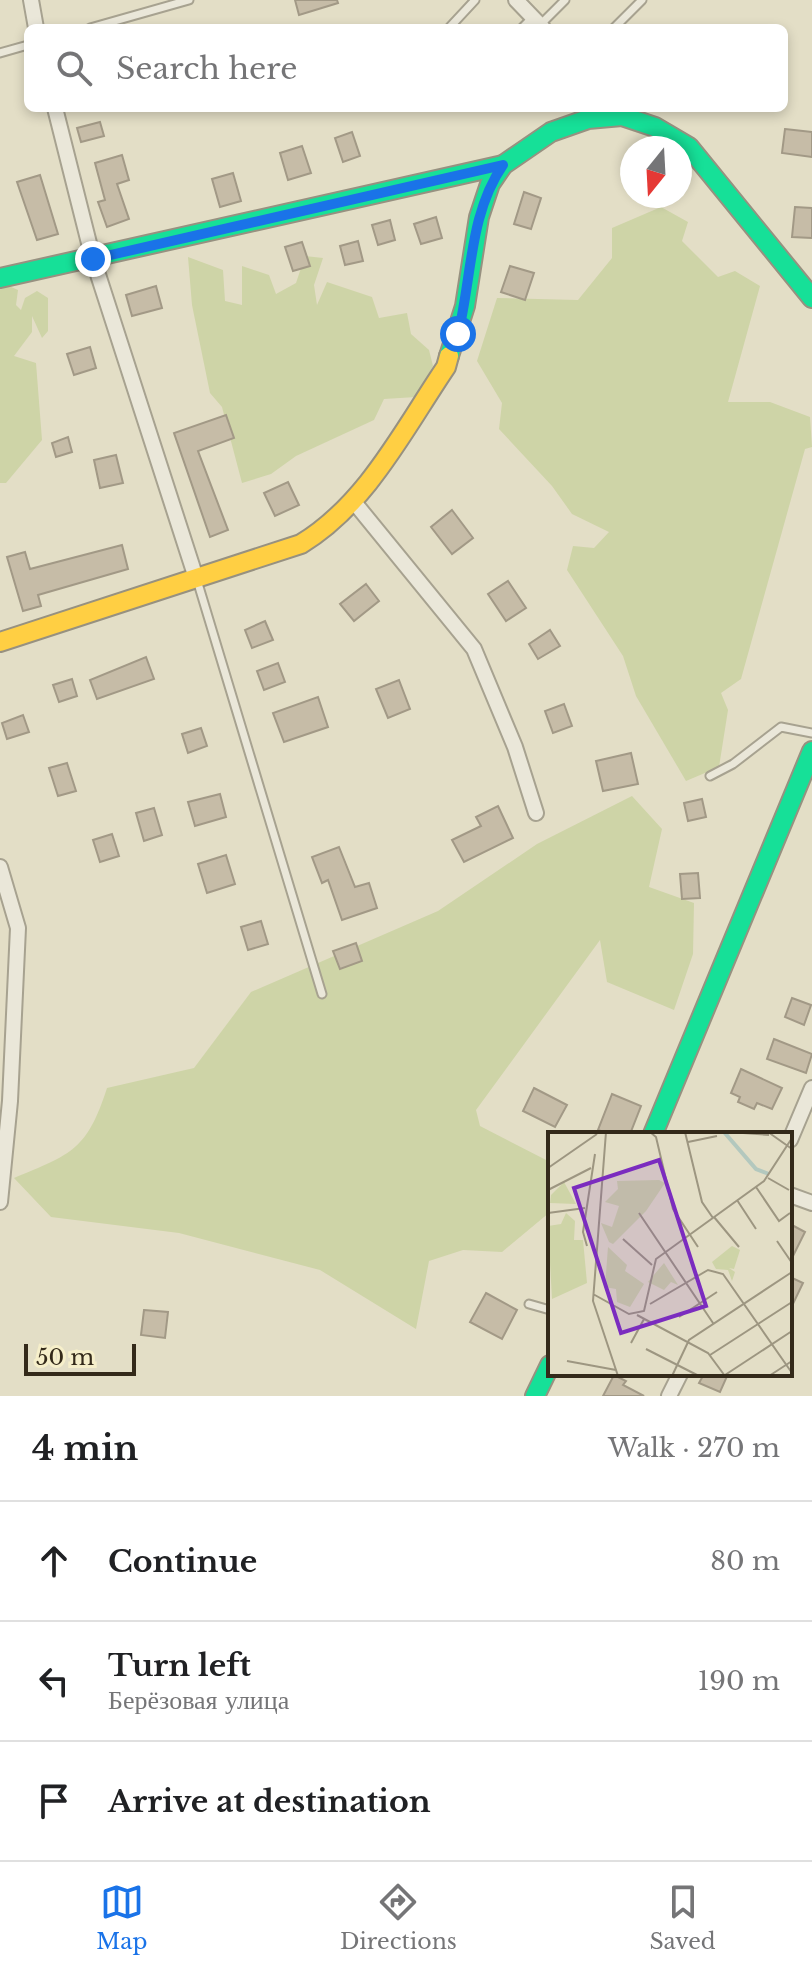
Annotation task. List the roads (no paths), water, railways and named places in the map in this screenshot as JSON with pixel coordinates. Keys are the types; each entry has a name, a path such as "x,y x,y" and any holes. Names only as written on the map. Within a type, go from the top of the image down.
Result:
{"street":[{"path":"31,0 35,24"},
{"path":"519,1 533,24"},
{"path":"56,112 93,259 196,578"},
{"path":"0,642 301,544 354,502 446,367 465,306 479,217 490,184 503,165 551,132 619,112 655,127 689,147 812,298"},
{"path":"0,278 503,165"},
{"path":"354,502 474,649 515,747 536,813"},
{"path":"654,1132 806,784 812,751"},
{"path":"0,867 18,928 10,1101 0,1202"},
{"path":"792,1135 812,1088"},
{"path":"792,1196 812,1203"},
{"path":"535,1396 548,1369"},
{"path":"669,1396 679,1376"}],"lane":[{"path":"104,24 189,0"},
{"path":"453,24 475,0"},
{"path":"535,24 565,0"},
{"path":"618,24 642,0"},
{"path":"0,53 24,46"},
{"path":"196,578 322,994"},
{"path":"710,776 733,764 781,727 812,733"},
{"path":"529,1304 548,1309"}]}
